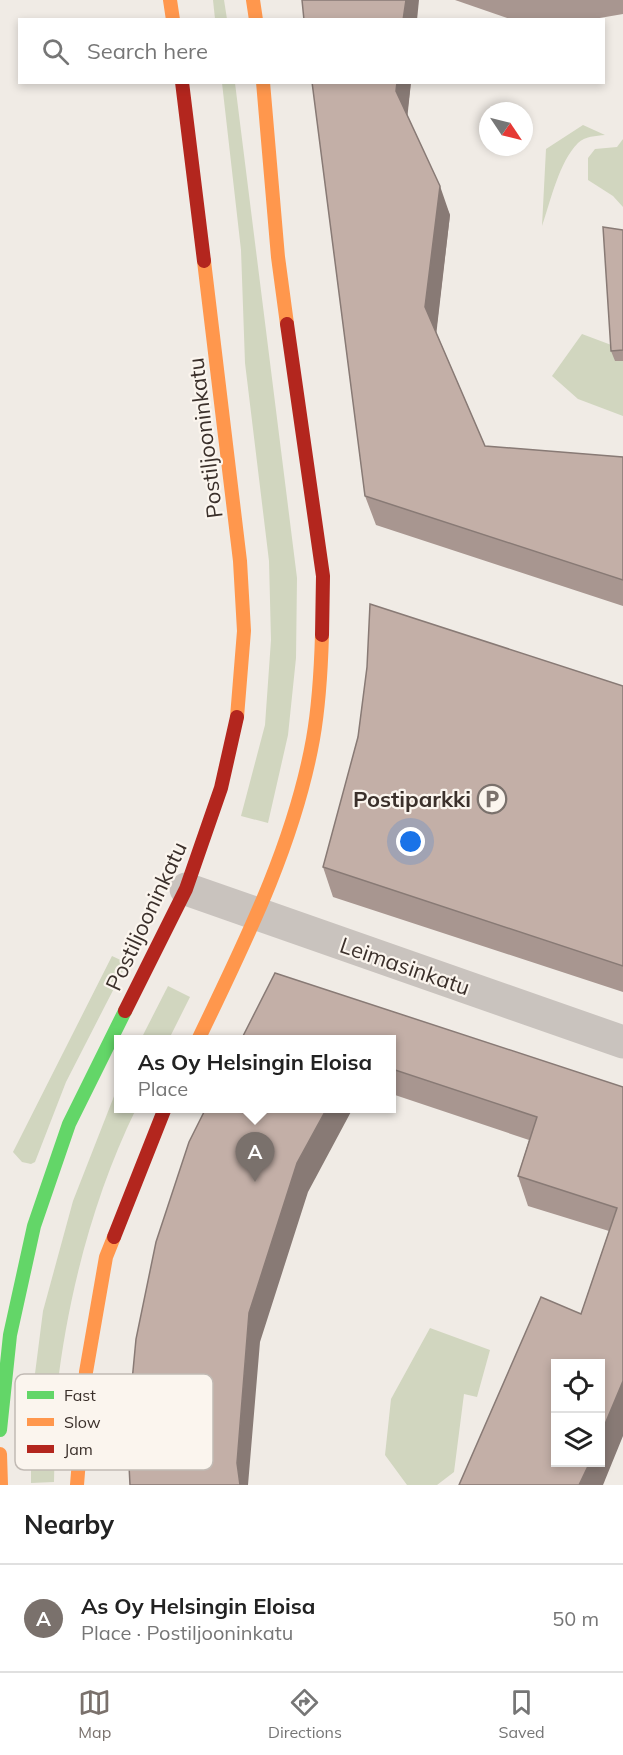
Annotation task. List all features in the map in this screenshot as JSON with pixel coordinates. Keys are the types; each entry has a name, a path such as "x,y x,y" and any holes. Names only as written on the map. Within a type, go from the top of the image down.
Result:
{"street":[{"path":"170,0 173,18"},
{"path":"253,0 256,18"},
{"name":"Postiljooninkatu","path":"0,1430 10,1335 29,1248 69,1124 186,889 221,788 239,709 244,631 240,561 182,84"},
{"path":"200,1035 256,916 291,823 313,739 321,656 323,576 278,257 263,84"},
{"name":"Leimasinkatu","path":"186,889 256,916 623,1042"},
{"path":"86,1374 106,1257 163,1113"},
{"path":"0,1454 1,1485"},
{"path":"77,1485 78,1470"}],"green space":[{"path":"213,0 224,0 227,18 215,18"},
{"path":"222,84 235,84 297,578 296,658 288,735 268,823 241,816 265,725 271,640 269,561 245,363 241,250"},
{"path":"583,125 605,135 584,139 571,151 556,182 542,226 546,149"},
{"path":"623,139 623,207 613,196 588,180 588,158 595,149 617,147"},
{"path":"582,334 614,346 615,361 623,361 623,416 578,399 552,376"},
{"path":"112,956 127,963 66,1082 35,1162 31,1164 22,1162 13,1152"},
{"path":"168,986 190,997 171,1035 143,1035"},
{"path":"114,1096 114,1113 134,1113 95,1210 68,1318 59,1374 35,1374 43,1311 73,1201"},
{"path":"430,1328 490,1350 477,1397 464,1394 454,1472 437,1485 407,1485 385,1455 391,1399"},
{"path":"31,1470 54,1470 54,1482 31,1483"}],"building":[{"path":"302,0 406,0 403,18 304,18"},
{"path":"312,84 397,84 396,91 440,186 425,307 485,446 623,457 623,580 365,496"},
{"path":"603,227 623,230 623,350 611,351"},
{"name":"Postiparkki","path":"370,604 623,686 623,966 323,867 358,737 367,667"},
{"path":"275,973 623,1087 623,1381 605,1424 605,1359 551,1359 551,1467 588,1467 579,1485 459,1485 541,1297 581,1314 617,1208 518,1176 537,1117 396,1070 396,1035 244,1035"},
{"path":"204,1113 324,1113 297,1163 249,1313 237,1463 240,1485 130,1485 129,1470 213,1470 213,1374 133,1374 136,1339 156,1242 189,1142"}],"traffic: fast":[{"path":"0,1430 10,1335 34,1226 69,1124 125,1011"}],"traffic: slow":[{"path":"170,0 173,18"},
{"path":"253,0 256,18"},
{"path":"263,84 278,257 287,324"},
{"path":"204,261 240,561 244,631 237,717"},
{"path":"200,1035 250,931 293,817 313,739 322,635"},
{"path":"86,1374 106,1257 114,1237"},
{"path":"0,1454 1,1485"},
{"path":"77,1485 78,1470"}],"traffic: jam":[{"path":"182,84 204,261"},
{"path":"287,324 323,576 322,635"},
{"path":"125,1011 186,889 221,788 237,717"},
{"path":"114,1237 163,1113"}],"place":[{"name":"Postiparkki","path":"492,799"},
{"name":"As Oy Helsingin Eloisa","path":"255,1182"}]}
